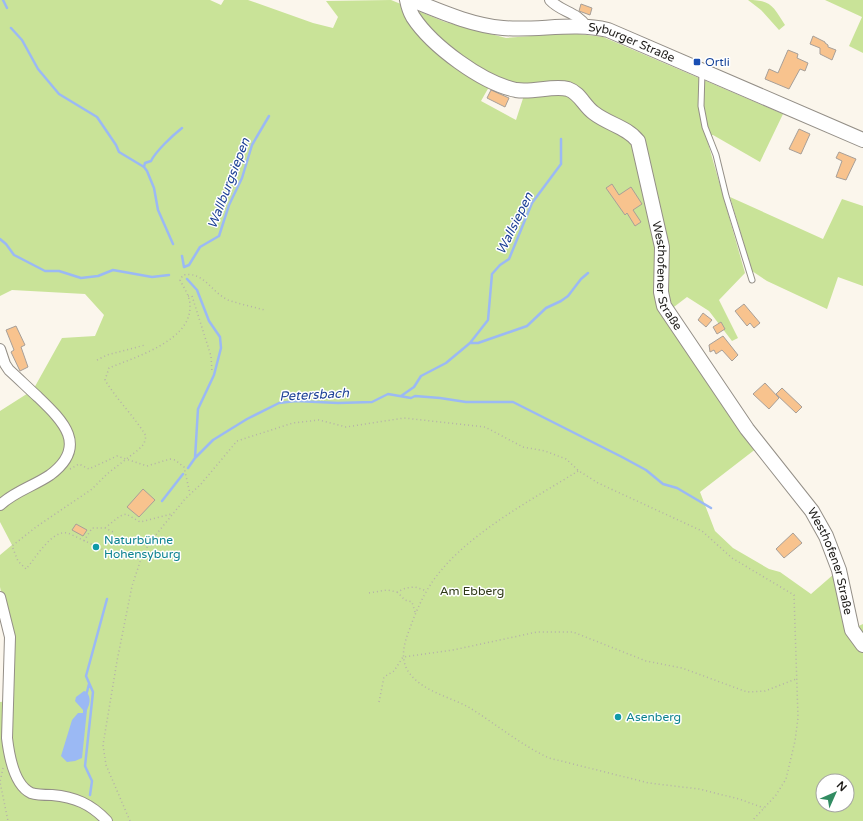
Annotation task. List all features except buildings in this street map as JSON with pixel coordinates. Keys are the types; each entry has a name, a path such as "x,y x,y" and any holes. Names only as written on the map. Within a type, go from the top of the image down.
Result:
{"street":[{"name":"Westhofener Straße","path":"406,0 412,16 428,35 471,71 492,82 515,90 532,92 555,88 567,89 577,93 593,112 606,122 633,135 638,140 662,248 663,273 661,292 664,306 747,429 812,511 826,536 839,570 852,630 863,645"},
{"name":"Syburger Straße","path":"412,0 466,21 488,26 516,28 586,26 621,34 863,140"},
{"path":"550,0 558,7 578,16 586,26"},
{"path":"0,349 5,364 60,418 68,430 69,436 67,456 50,475 15,493 0,504"},
{"path":"0,597 8,624 11,644 8,749 17,777 28,790 34,794 68,797 80,801 95,810 107,821"}],"lane":[{"path":"703,71 701,106 705,127 716,155 726,196 752,280"}],"path":[{"path":"106,551 65,532 50,540 26,569 18,561 12,546 36,526 92,489 144,444 146,436 136,419 108,386 105,380 106,373 109,368 158,347 180,333 190,307 188,296 180,280 183,275 191,274 203,279 227,299 265,310"},
{"path":"188,296 192,296 211,356 212,372"},
{"path":"97,360 107,355 146,345"},
{"path":"130,821 106,764 103,745 104,728 136,572 150,542 172,514 237,441 293,423 320,420 346,427 404,418 485,427 523,447 545,451 566,459 579,471 598,483 702,531 732,558 794,595 798,718 795,741 786,779 776,795 752,821"},
{"path":"67,471 77,464 89,469 117,456 147,466 170,459 175,460 184,467 190,494"},
{"path":"579,471 475,537 448,562 427,592 416,613 403,645 403,657 409,673 421,684 470,708 537,752 549,758 649,783 699,790 739,799 764,808"},
{"path":"105,528 120,516 126,514 140,522 172,514"},
{"path":"84,541 92,528 105,528 113,532"},
{"path":"397,592 406,588 416,588 427,592"},
{"path":"369,593 387,590 397,592 405,600 412,602 416,613"},
{"path":"379,702 384,677 394,671 403,657 453,650 537,632 573,632 646,661 682,668 747,692 765,691 796,679"},
{"path":"8,749 0,782 8,821"}],"green space":[{"name":"Am Ebberg","path":"0,0 210,0 221,5 224,0 248,0 313,23 333,28 338,17 326,1 391,0 445,22 506,38 571,33 603,37 783,114 760,162 713,135 706,136 745,273 719,300 738,338 732,341 709,311 687,297 666,313 757,448 700,492 715,531 733,548 769,569 780,572 811,594 834,574 852,629 863,624 863,821 0,821 0,702 9,701 8,624 0,587 0,555 12,545 0,522 0,411 33,390 62,338 95,336 104,315 85,294 12,290 0,296","holes":["494,78 527,86 516,120 481,101"]},
{"path":"748,0 762,1 771,5 785,25 779,30 761,10"},
{"path":"825,0 863,0 863,53 849,46 862,17"},
{"path":"730,197 823,239 842,199 863,206 863,286 838,277 827,309 767,281 752,271"}],"water":[{"path":"84,691 87,692 90,701 87,710 82,758 67,762 61,756 72,720 78,713 83,713 83,710 75,701 76,697"}],"waterway":[{"path":"3,0 7,8"},
{"path":"11,28 22,40 38,69 59,94 97,117 119,152 144,167 154,188 158,210 173,244"},
{"name":"Wallburgsiepen","path":"182,256 184,267 189,265 200,247 219,236 229,205 242,178 252,145 269,116"},
{"path":"144,167 145,163 151,161 160,148 182,128"},
{"name":"Wallsiepen","path":"401,396 414,387 421,376 446,363 470,343 488,320 492,274 500,265 509,259 532,203 561,164 561,139"},
{"path":"0,239 6,244 14,255 45,271 59,271 81,278 98,276 113,270 152,277 169,275"},
{"path":"470,343 478,343 527,326 546,308 568,296 581,279 588,273"},
{"path":"187,279 197,290 209,321 220,337 221,348 214,375 198,409 195,458 188,468"},
{"name":"Petersbach","path":"195,458 213,440 247,419 279,403 296,401 338,403 372,402 388,394 411,398 415,396 466,402 513,402 622,457 646,470 663,484 677,488 711,508"},
{"path":"162,501 183,474"},
{"path":"90,795 92,781 85,766 93,692 86,676 107,599"},
{"path":"87,692 89,684"}],"place":[{"name":"Ortli","path":"697,62"},
{"name":"Naturbühne Hohensyburg","path":"96,547"},
{"name":"Asenberg","path":"618,717"}]}
